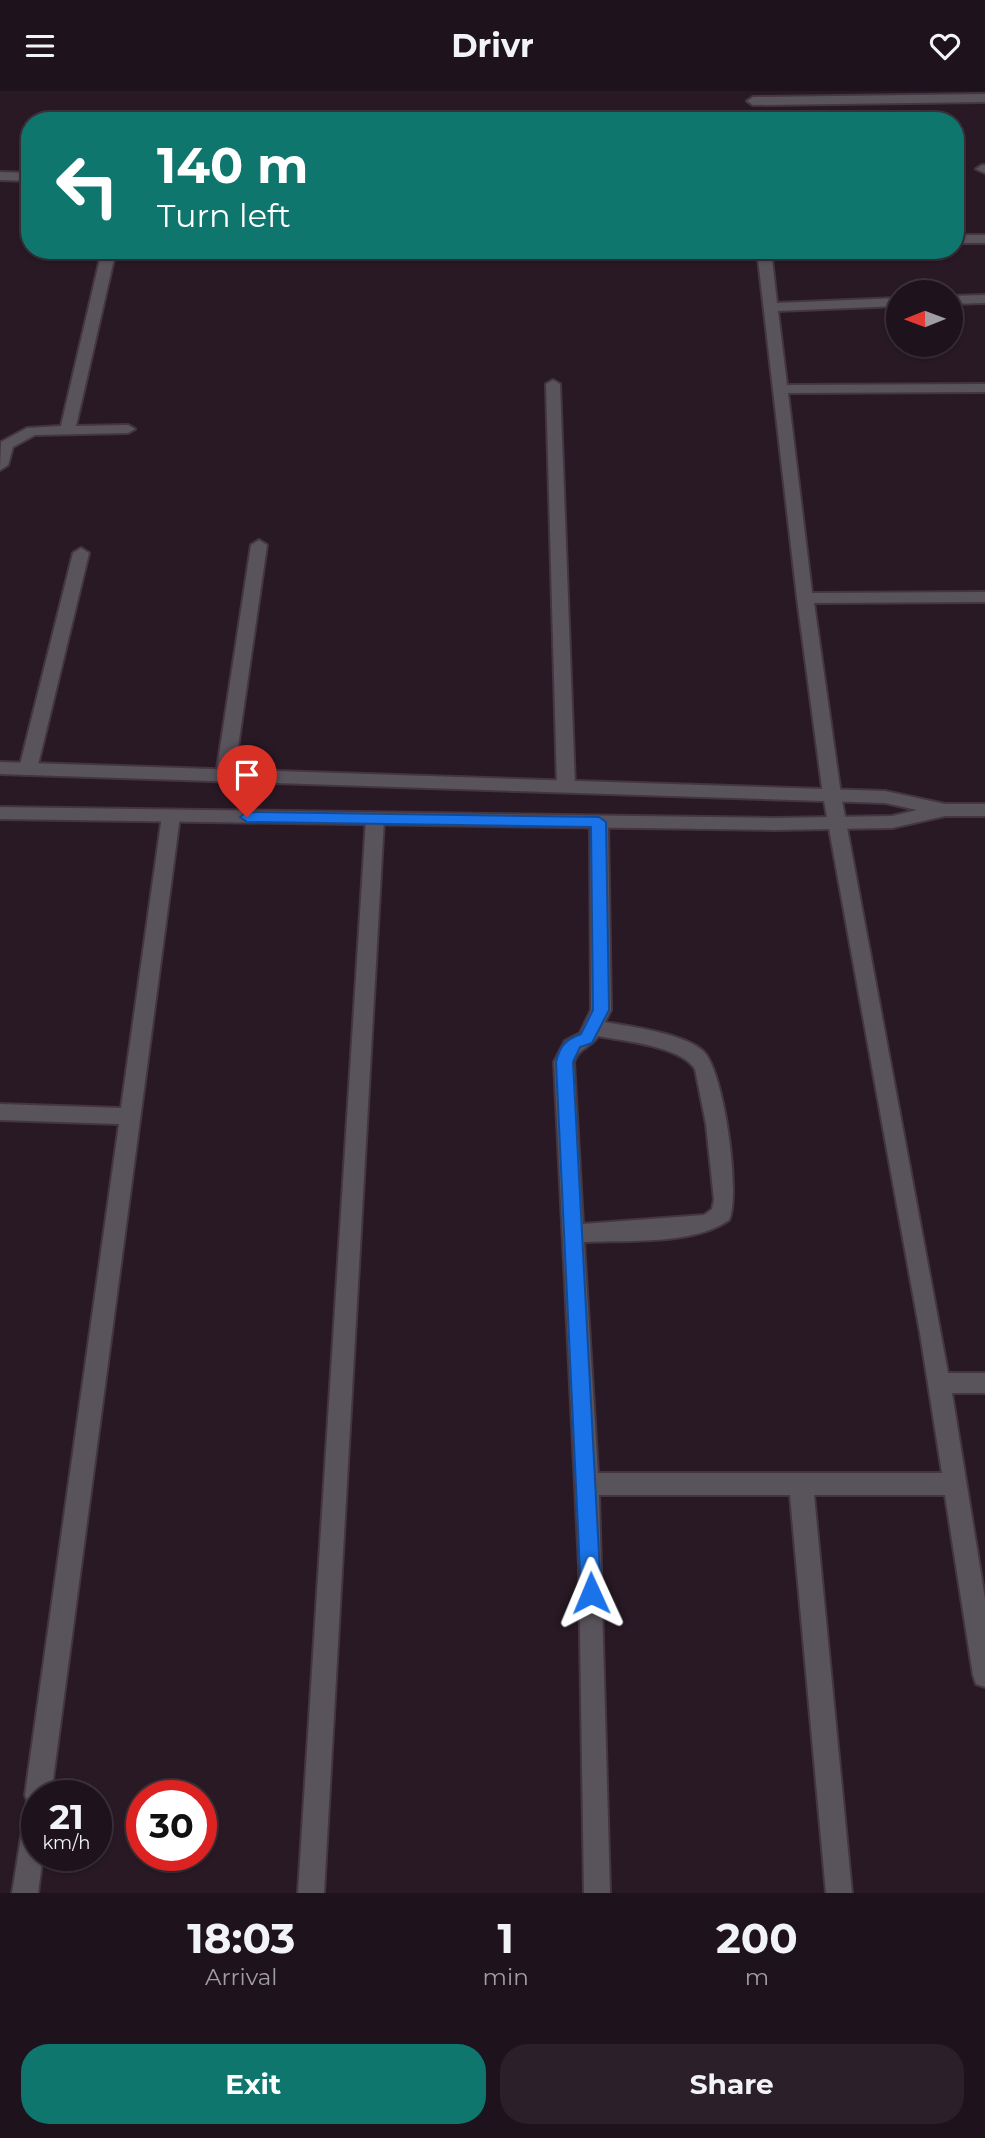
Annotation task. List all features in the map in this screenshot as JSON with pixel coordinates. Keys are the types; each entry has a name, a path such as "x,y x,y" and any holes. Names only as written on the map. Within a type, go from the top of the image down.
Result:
{"street":[{"path":"753,101 985,98"},
{"path":"0,176 21,177"},
{"path":"964,239 985,239"},
{"path":"68,429 107,259"},
{"path":"765,259 805,598 832,795 939,1383 985,1675"},
{"path":"963,300 985,299"},
{"path":"771,307 886,302"},
{"path":"553,384 566,786"},
{"path":"781,389 985,388"},
{"path":"0,464 6,445 16,437 32,431 128,429"},
{"path":"225,775 259,545"},
{"path":"28,769 81,553"},
{"path":"805,598 985,597"},
{"path":"0,768 885,797 945,810 985,810"},
{"path":"0,813 838,823 892,822 945,810"},
{"path":"40,1780 171,816"},
{"path":"311,1893 374,819"},
{"path":"597,1893 591,1566 564,1062 567,1051 575,1043 587,1038 601,1010 599,822"},
{"path":"572,1234 690,1227 709,1223 722,1214 724,1200 710,1078 700,1058 687,1049 594,1027"},
{"path":"0,1112 131,1116"},
{"path":"939,1383 985,1383"},
{"path":"587,1484 955,1483"},
{"path":"801,1484 839,1893"},
{"path":"25,1893 28,1871"}],"route":[{"path":"247,817 599,822 601,1010 587,1038 575,1043 567,1051 564,1062 591,1593"}]}
